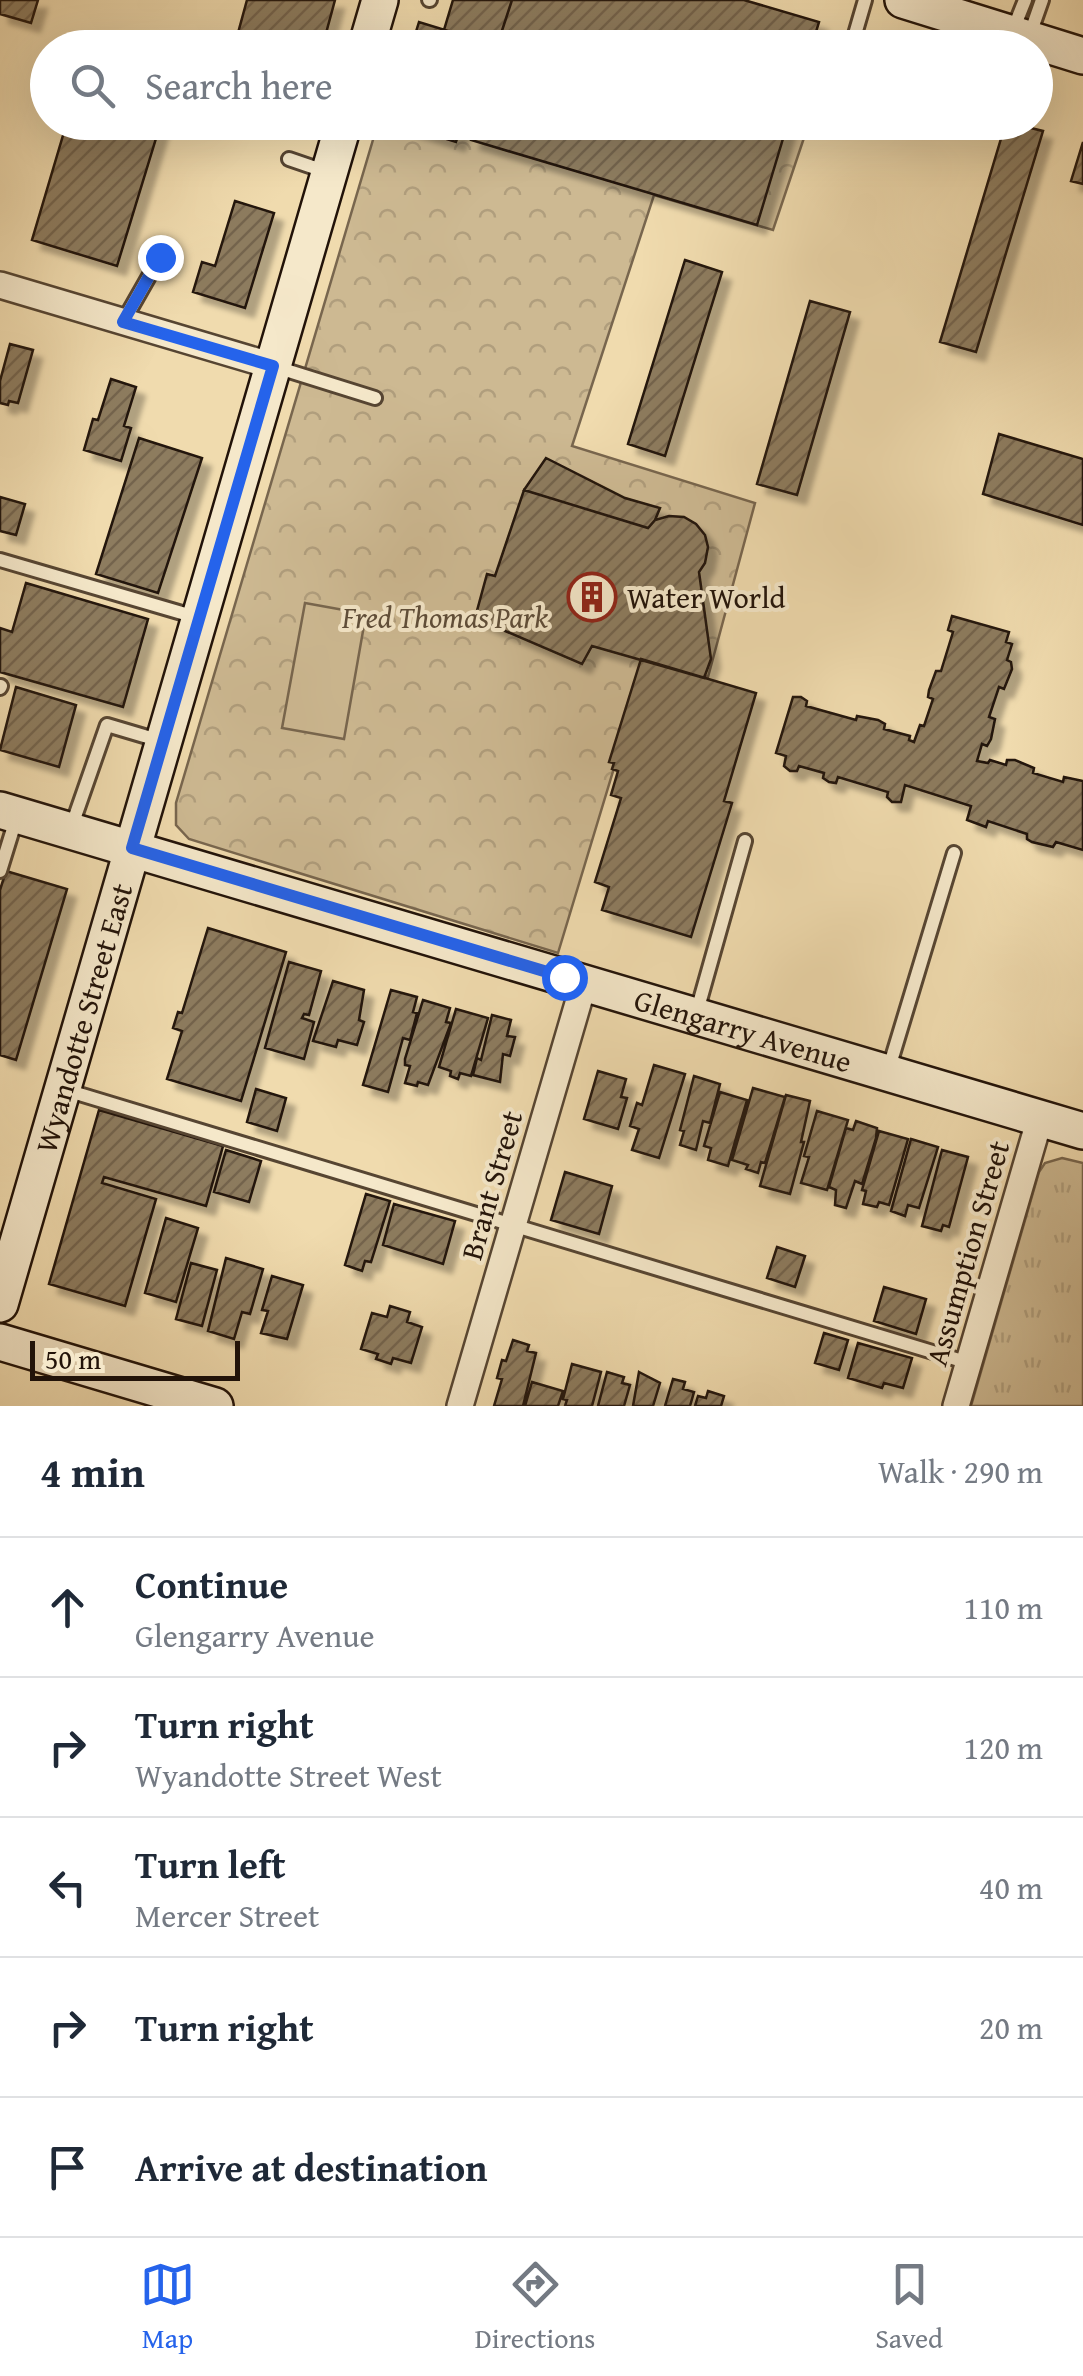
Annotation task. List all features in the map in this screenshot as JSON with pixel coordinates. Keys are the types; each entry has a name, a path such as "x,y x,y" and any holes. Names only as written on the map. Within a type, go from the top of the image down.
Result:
{"main road":[{"path":"371,30 380,0"},
{"path":"903,0 998,30"},
{"path":"1053,47 1083,56"},
{"name":"Wyandotte Street East","path":"0,1304 339,140"},
{"name":"Glengarry Avenue","path":"8,812 1083,1131"},
{"path":"0,1342 215,1406"}],"street":[{"path":"0,285 273,366"},
{"name":"Brant Street","path":"460,1406 584,983"},
{"name":"Assumption Street","path":"956,1406 1040,1118"}],"lane":[{"path":"856,30 865,0"},
{"path":"1021,30 1024,0"},
{"path":"1024,30 1042,0"},
{"path":"289,159 330,173"},
{"path":"123,322 160,257"},
{"path":"273,366 375,398"},
{"path":"0,560 200,618"},
{"path":"70,830 106,725 163,742"},
{"path":"0,870 8,812"},
{"path":"696,1016 745,841"},
{"path":"887,1073 954,853"},
{"path":"62,1089 969,1363"}],"green space":[{"name":"Fred Thomas Park","path":"373,140 803,140 773,230 654,195 572,446 755,503 708,677 647,659 558,953 189,839 176,825 176,803"},
{"path":"305,603 366,614 344,739 282,728"},
{"path":"1062,1158 1083,1163 1083,1406 971,1406 1039,1172 1045,1163"}],"building":[{"path":"0,0 38,0 31,23 0,14"},
{"path":"247,0 335,0 327,30 239,30"},
{"path":"453,0 512,0 502,30 444,30"},
{"path":"512,0 744,0 819,22 817,30 502,30"},
{"path":"419,22 445,30 417,30"},
{"path":"62,140 156,140 117,266 32,240"},
{"path":"471,140 783,140 757,225"},
{"path":"1001,140 1040,140 976,352 940,342"},
{"path":"1083,142 1083,184 1071,181"},
{"path":"235,201 274,213 245,308 193,292 202,262 215,266"},
{"path":"685,260 722,272 665,456 628,444"},
{"path":"810,301 850,312 797,495 757,484"},
{"path":"10,344 33,350 18,403 9,401 8,405 0,403 0,381"},
{"path":"111,379 136,387 124,426 131,428 121,461 84,450"},
{"path":"999,434 1083,459 1083,525 983,494"},
{"path":"139,438 202,458 158,593 96,574"},
{"path":"546,458 625,498 660,508 655,520 648,528 524,490"},
{"name":"Water World","path":"524,490 648,528 655,520 669,516 684,517 696,524 708,547 699,572 711,659 704,678 592,646 582,664 475,618 487,574 495,576"},
{"path":"0,497 25,504 16,535 0,531"},
{"path":"26,583 148,619 123,707 0,672 0,628 12,632"},
{"path":"952,616 1009,632 1006,642 1012,644 1007,660 1012,669 1004,689 999,687 989,717 995,719 991,739 987,746 982,744 977,761 1006,765 1007,760 1015,760 1034,768 1033,773 1063,782 1064,777 1083,781 1083,850 1056,842 1053,847 1032,842 1027,834 988,821 986,827 967,820 971,806 905,785 901,802 892,802 888,792 838,777 836,783 829,782 823,778 824,773 799,766 797,771 790,771 784,766 786,756 776,753 793,697 807,701 806,706 856,720 857,716 878,720 885,724 884,729 910,736 909,740 914,742 933,699 928,697 929,690 936,671 941,671 953,632 948,630"},
{"path":"641,659 756,693 724,801 732,803 691,937 602,910 609,887 595,882 621,798 611,795 618,771 609,762"},
{"path":"16,687 76,705 59,767 0,750"},
{"path":"6,871 67,889 16,1060 0,1055 0,890"},
{"path":"208,928 286,952 241,1101 167,1079 182,1031 173,1028 178,1012 182,1013"},
{"path":"289,962 321,971 309,1015 302,1018 314,1022 304,1059 265,1048"},
{"path":"333,981 364,990 359,1020 364,1022 357,1045 338,1040 336,1047 313,1041"},
{"path":"391,990 417,997 413,1012 417,1013 410,1040 403,1038 388,1092 363,1085"},
{"path":"423,1000 450,1008 446,1022 451,1023 428,1085 418,1082 417,1086 405,1083 410,1066 405,1065 405,1059"},
{"path":"456,1009 488,1018 471,1076 460,1073 458,1079 450,1076 451,1071 439,1067"},
{"path":"492,1015 511,1020 507,1036 515,1037 510,1056 503,1054 500,1082 473,1075 477,1058 481,1060"},
{"path":"654,1065 685,1074 659,1158 632,1150 639,1129 630,1126 637,1103 642,1105"},
{"path":"598,1071 626,1079 621,1097 627,1098 618,1129 584,1119"},
{"path":"694,1076 720,1084 710,1123 703,1121 696,1150 680,1145"},
{"path":"753,1088 785,1097 765,1163 761,1162 758,1173 732,1160"},
{"path":"256,1089 286,1098 277,1131 247,1122"},
{"path":"720,1092 747,1100 728,1166 708,1160 711,1148 704,1146"},
{"path":"786,1095 810,1101 790,1194 760,1186"},
{"path":"99,1110 223,1146 206,1206 104,1177 102,1183 156,1199 125,1306 49,1284"},
{"path":"817,1111 848,1120 827,1190 801,1183"},
{"path":"856,1121 877,1128 876,1138 862,1184 855,1181 846,1208 835,1205 836,1190 829,1187 846,1128 853,1130"},
{"path":"879,1131 908,1139 889,1205 879,1202 877,1207 863,1204 866,1191 862,1190"},
{"path":"911,1139 938,1147 919,1208 908,1205 905,1216 891,1211"},
{"path":"226,1150 261,1161 249,1202 214,1192"},
{"path":"942,1150 968,1157 949,1227 943,1225 941,1231 922,1226"},
{"path":"565,1172 612,1186 599,1234 551,1220"},
{"path":"366,1194 390,1201 371,1262 365,1261 362,1271 345,1265"},
{"path":"394,1204 455,1221 443,1264 383,1245"},
{"path":"166,1218 198,1228 176,1302 145,1293"},
{"path":"777,1247 805,1256 795,1287 767,1278"},
{"path":"226,1258 263,1269 250,1314 242,1312 234,1339 208,1331"},
{"path":"191,1263 217,1270 202,1326 176,1319"},
{"path":"272,1276 303,1285 287,1339 261,1333 268,1311 262,1310"},
{"path":"884,1287 926,1299 916,1334 874,1321"},
{"path":"390,1306 410,1312 407,1322 422,1327 411,1363 393,1358 391,1364 376,1359 378,1354 361,1349 372,1313 387,1317"},
{"path":"824,1333 848,1340 839,1370 815,1363"},
{"path":"513,1340 529,1345 527,1351 536,1353 523,1406 494,1406 502,1379 497,1378 502,1360 506,1361"},
{"path":"858,1343 912,1358 903,1388 884,1383 882,1388 848,1378"},
{"path":"572,1364 601,1372 592,1406 565,1406 567,1400 563,1399"},
{"path":"607,1372 624,1377 622,1383 630,1385 624,1406 598,1406"},
{"path":"639,1372 660,1383 653,1406 633,1406"},
{"path":"673,1379 685,1382 683,1389 694,1392 690,1406 665,1406"},
{"path":"532,1382 563,1391 558,1406 525,1406"},
{"path":"708,1391 724,1396 721,1406 695,1406 698,1396 706,1398"}],"place":[{"name":"Water World","path":"592,597"}],"route":[{"path":"160,257 123,322 273,366 132,848 564,977"}]}
